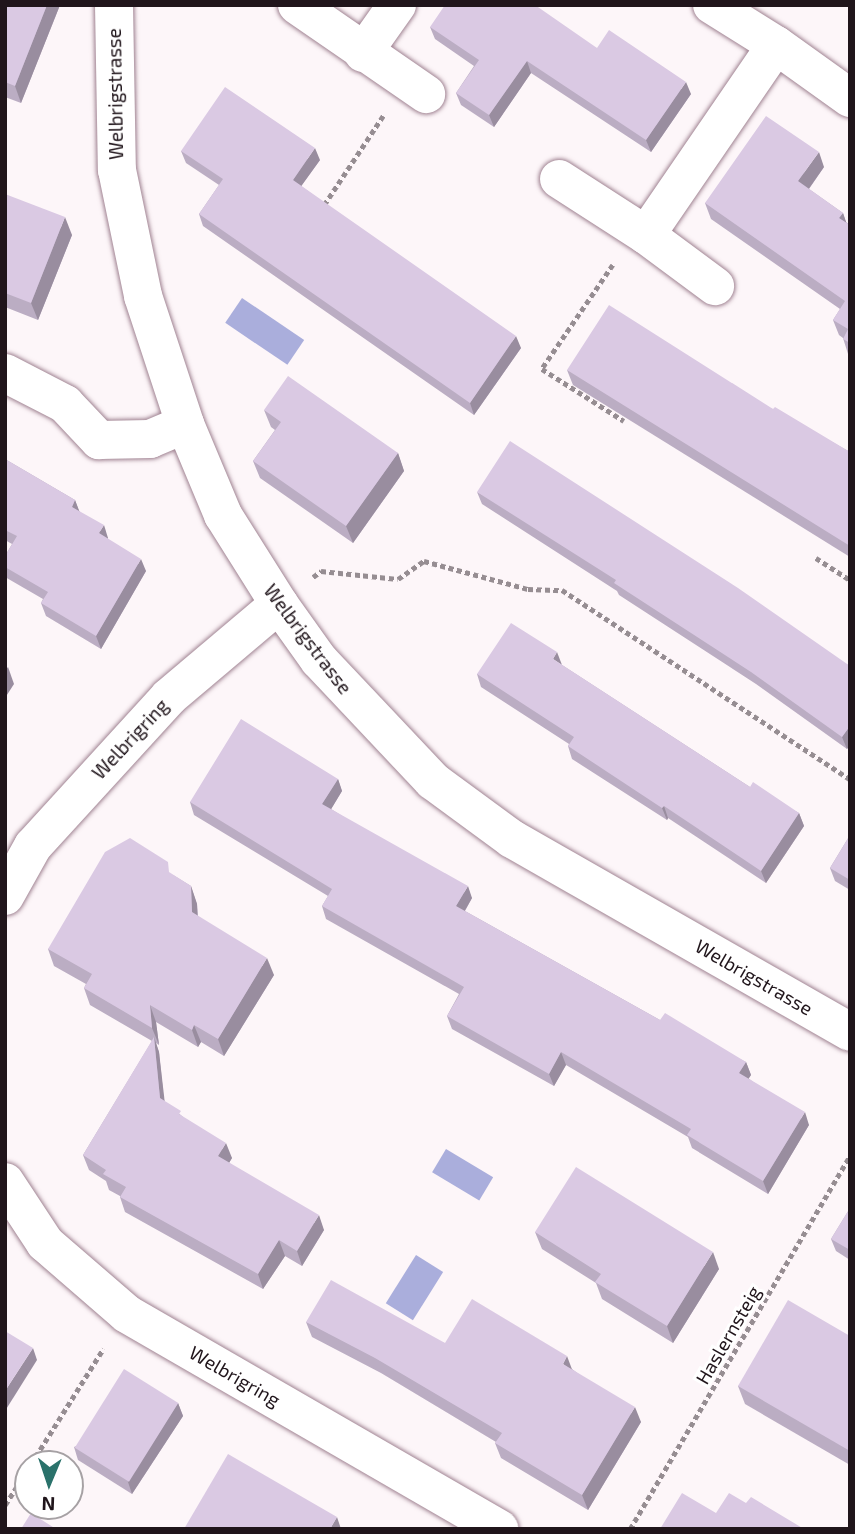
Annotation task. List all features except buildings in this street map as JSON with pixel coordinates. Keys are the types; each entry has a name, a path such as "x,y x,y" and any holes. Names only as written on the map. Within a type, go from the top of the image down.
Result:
{"street":[{"name":"Welbrigstrasse","path":"114,5 117,170 143,296 185,424 223,515 279,604 319,660 350,696 433,781 512,839 850,1032"},
{"path":"297,5 416,87"},
{"path":"363,53 397,5"},
{"path":"712,5 776,45 850,98"},
{"path":"642,233 776,45"},
{"path":"559,178 715,286"},
{"path":"5,373 65,404 99,440 150,439 185,424"},
{"name":"Welbrigring","path":"5,896 19,839 169,696 279,604"},
{"name":"Welbrigring","path":"5,1182 45,1242 127,1314 499,1529"}],"path":[{"path":"318,215 416,87"},
{"path":"624,421 542,369 642,233"},
{"path":"816,558 850,580"},
{"path":"279,604 321,571 398,579 424,561 528,589 562,590 850,779"},
{"name":"Haslernsteig","path":"630,1529 850,1155"},
{"path":"40,1450 111,1337"}],"water":[{"path":"242,298 304,340 287,365 225,323"},
{"path":"446,1149 493,1177 479,1200 432,1172"},
{"path":"416,1255 443,1272 413,1320 386,1303"}]}
